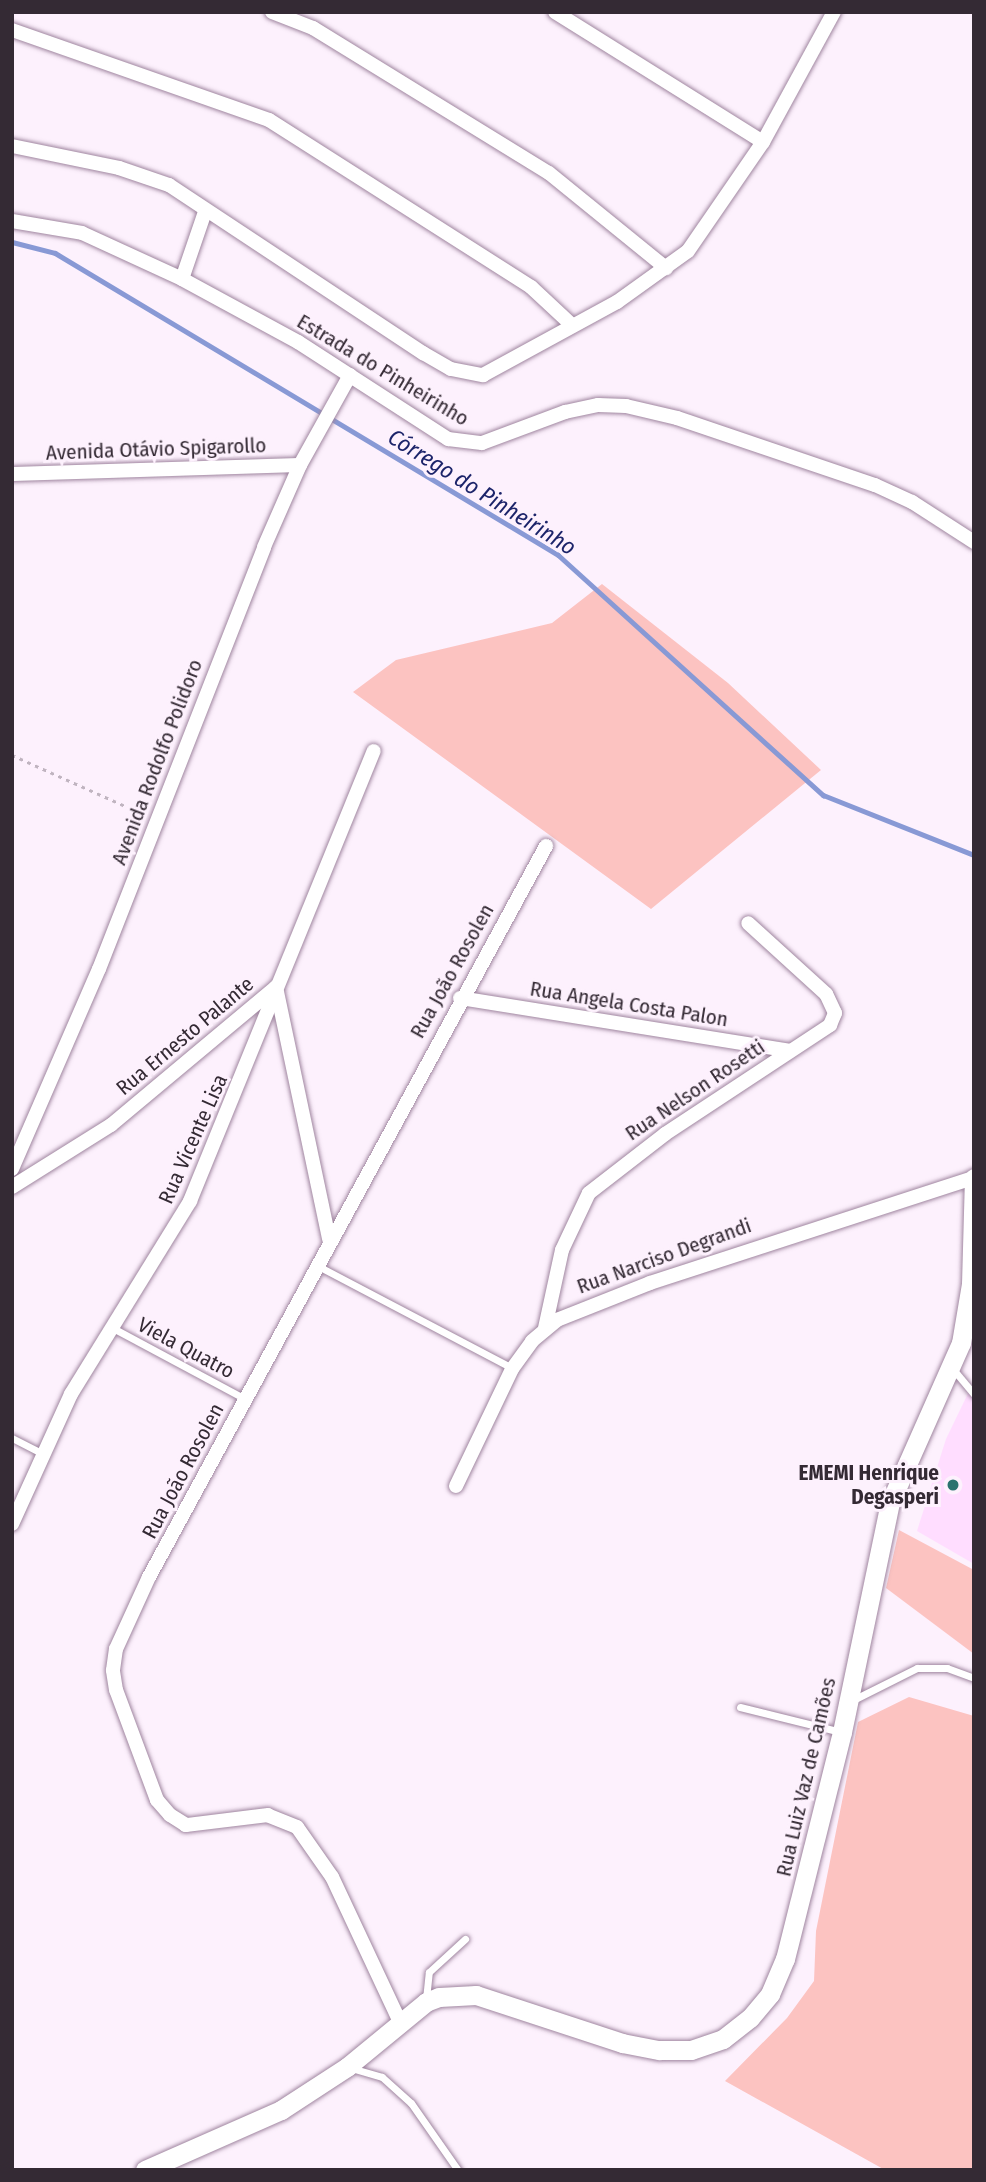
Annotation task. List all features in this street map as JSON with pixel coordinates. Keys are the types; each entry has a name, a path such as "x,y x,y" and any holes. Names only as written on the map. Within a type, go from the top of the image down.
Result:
{"main road":[{"name":"Rua Luiz Vaz de Camões","path":"145,2170 281,2110 347,2067 426,2002 476,1995 622,2043 659,2050 691,2050 723,2039 750,2018 770,1994 785,1959 849,1702 890,1503 951,1367 967,1318 971,1284 973,1178"}],"street":[{"path":"272,12 313,29 549,173 666,268"},
{"path":"555,12 762,142"},
{"path":"12,146 119,168 169,185 205,212 451,369 483,374 573,326 666,268 696,241 762,142 830,14"},
{"path":"12,30 269,120 531,287 573,326"},
{"path":"182,279 205,212"},
{"name":"Estrada do Pinheirinho","path":"12,221 82,233 182,279 350,375 448,439 464,444 482,443 565,412 598,405 626,407 677,418 875,485 912,502 974,542"},
{"name":"Avenida Rodolfo Polidoro","path":"12,1169 99,970 156,820 300,466 350,375"},
{"name":"Avenida Otávio Spigarollo","path":"12,474 300,466"},
{"name":"Rua Vicente Lisa","path":"12,1524 46,1455 71,1394 190,1201 374,751"},
{"name":"Rua João Rosolen","path":"400,2022 332,1877 304,1834 284,1819 268,1815 205,1825 186,1825 170,1815 157,1800 116,1690 116,1649 149,1577 329,1238 546,846"},
{"name":"Rua Nelson Rosetti","path":"545,1328 562,1250 589,1193 665,1134 790,1051 822,1034 831,1024 833,1006 748,923"},
{"name":"Rua Ernesto Palante","path":"12,1187 111,1125 276,987 329,1238"},
{"name":"Rua Angela Costa Palon","path":"460,998 790,1051"},
{"name":"Rua Narciso Degrandi","path":"456,1486 512,1369 545,1328 584,1307 650,1283 973,1178"}],"lane":[{"path":"316,1264 512,1369"},
{"name":"Viela Quatro","path":"111,1327 245,1399"},
{"path":"951,1367 974,1394"},
{"path":"12,1438 46,1455"},
{"path":"849,1702 917,1668 947,1668 974,1678"},
{"path":"740,1707 842,1732"},
{"path":"426,2002 429,1972 465,1939"},
{"path":"347,2067 382,2077 411,2103 458,2170"}],"path":[{"path":"12,755 156,820"}],"shaded area":[{"path":"602,584 728,683 821,770 651,909 353,692 396,660 552,623"},
{"name":"EMEMI Henrique Degasperi","path":"974,1381 974,1564 917,1531 946,1439"},
{"path":"899,1530 974,1570 974,1654 886,1588"},
{"path":"909,1697 974,1716 974,2170 885,2170 725,2081 787,2018 814,1981 816,1931 858,1722"}],"waterway":[{"name":"Córrego do Pinheirinho","path":"12,242 55,253 558,555 823,795 974,855"}],"place":[{"name":"EMEMI Henrique Degasperi","path":"953,1485"}]}
